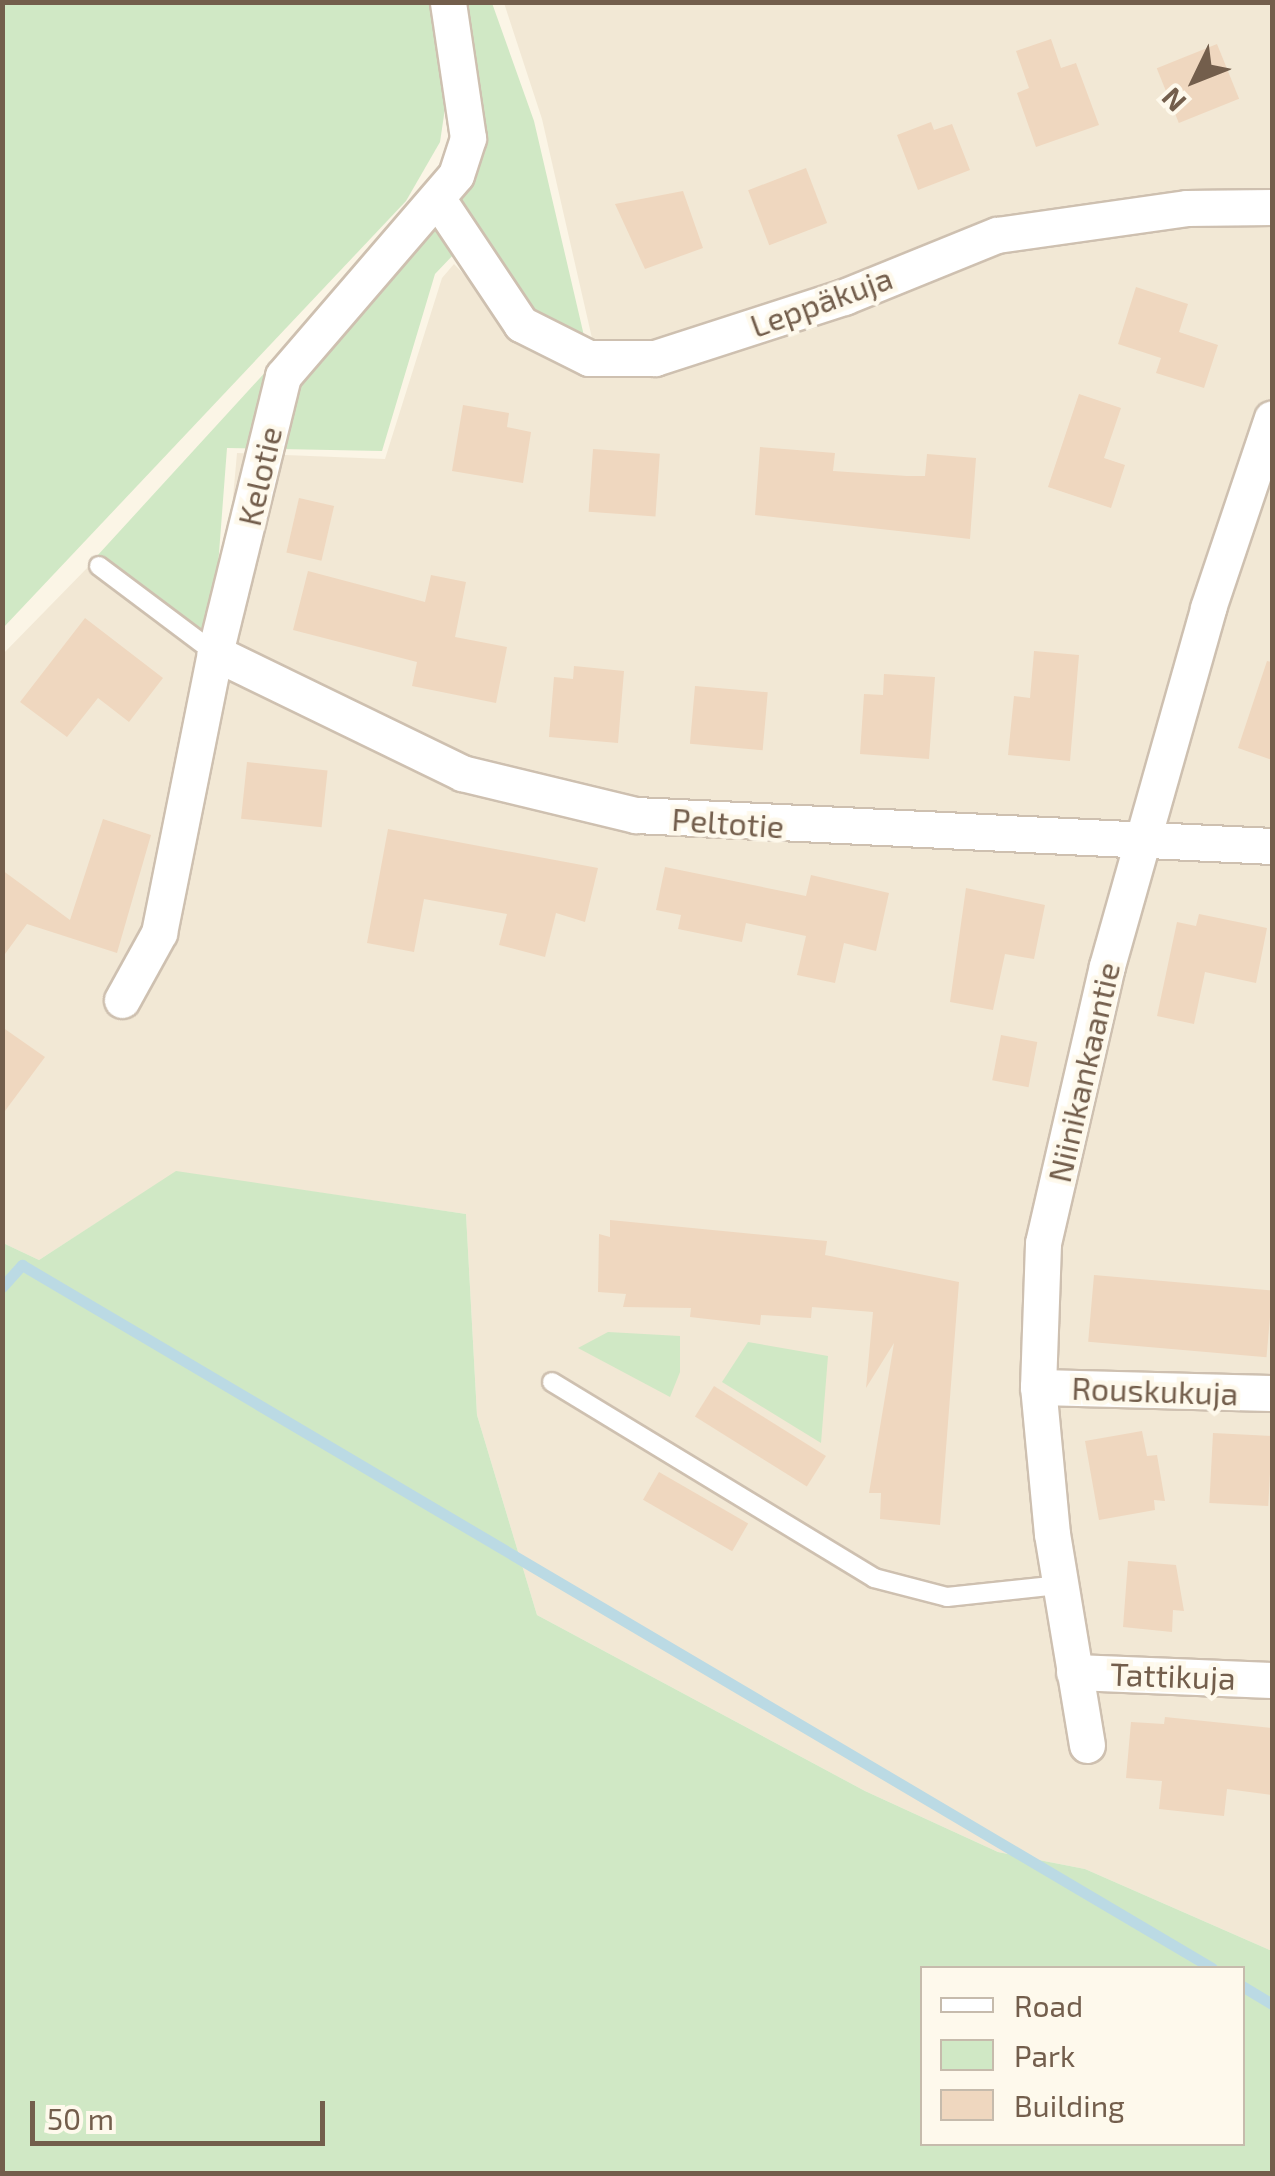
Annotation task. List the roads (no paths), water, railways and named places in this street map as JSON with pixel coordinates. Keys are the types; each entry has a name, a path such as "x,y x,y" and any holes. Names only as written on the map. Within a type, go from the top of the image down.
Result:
{"street":[{"name":"Kelotie","path":"122,1000 159,934 215,653 283,376 346,295 439,201 468,138 448,2"},
{"name":"Leppäkuja","path":"439,201 521,324 589,358 656,358 844,297 997,236 1186,208 1272,207"},
{"name":"Niinikankaantie","path":"1087,1745 1060,1585 1038,1386 1043,1243 1144,838 1208,608 1272,418"},
{"name":"Peltotie","path":"215,653 462,773 636,815 1272,846"},
{"name":"Rouskukuja","path":"1038,1386 1272,1394"},
{"name":"Tattikuja","path":"1074,1672 1272,1680"}],"lane":[{"path":"99,566 215,653"},
{"path":"552,1382 874,1578 947,1597 1060,1585"}],"waterway":[{"path":"2,1287 22,1265 1209,1966"},
{"path":"1245,1988 1272,2004"}]}
